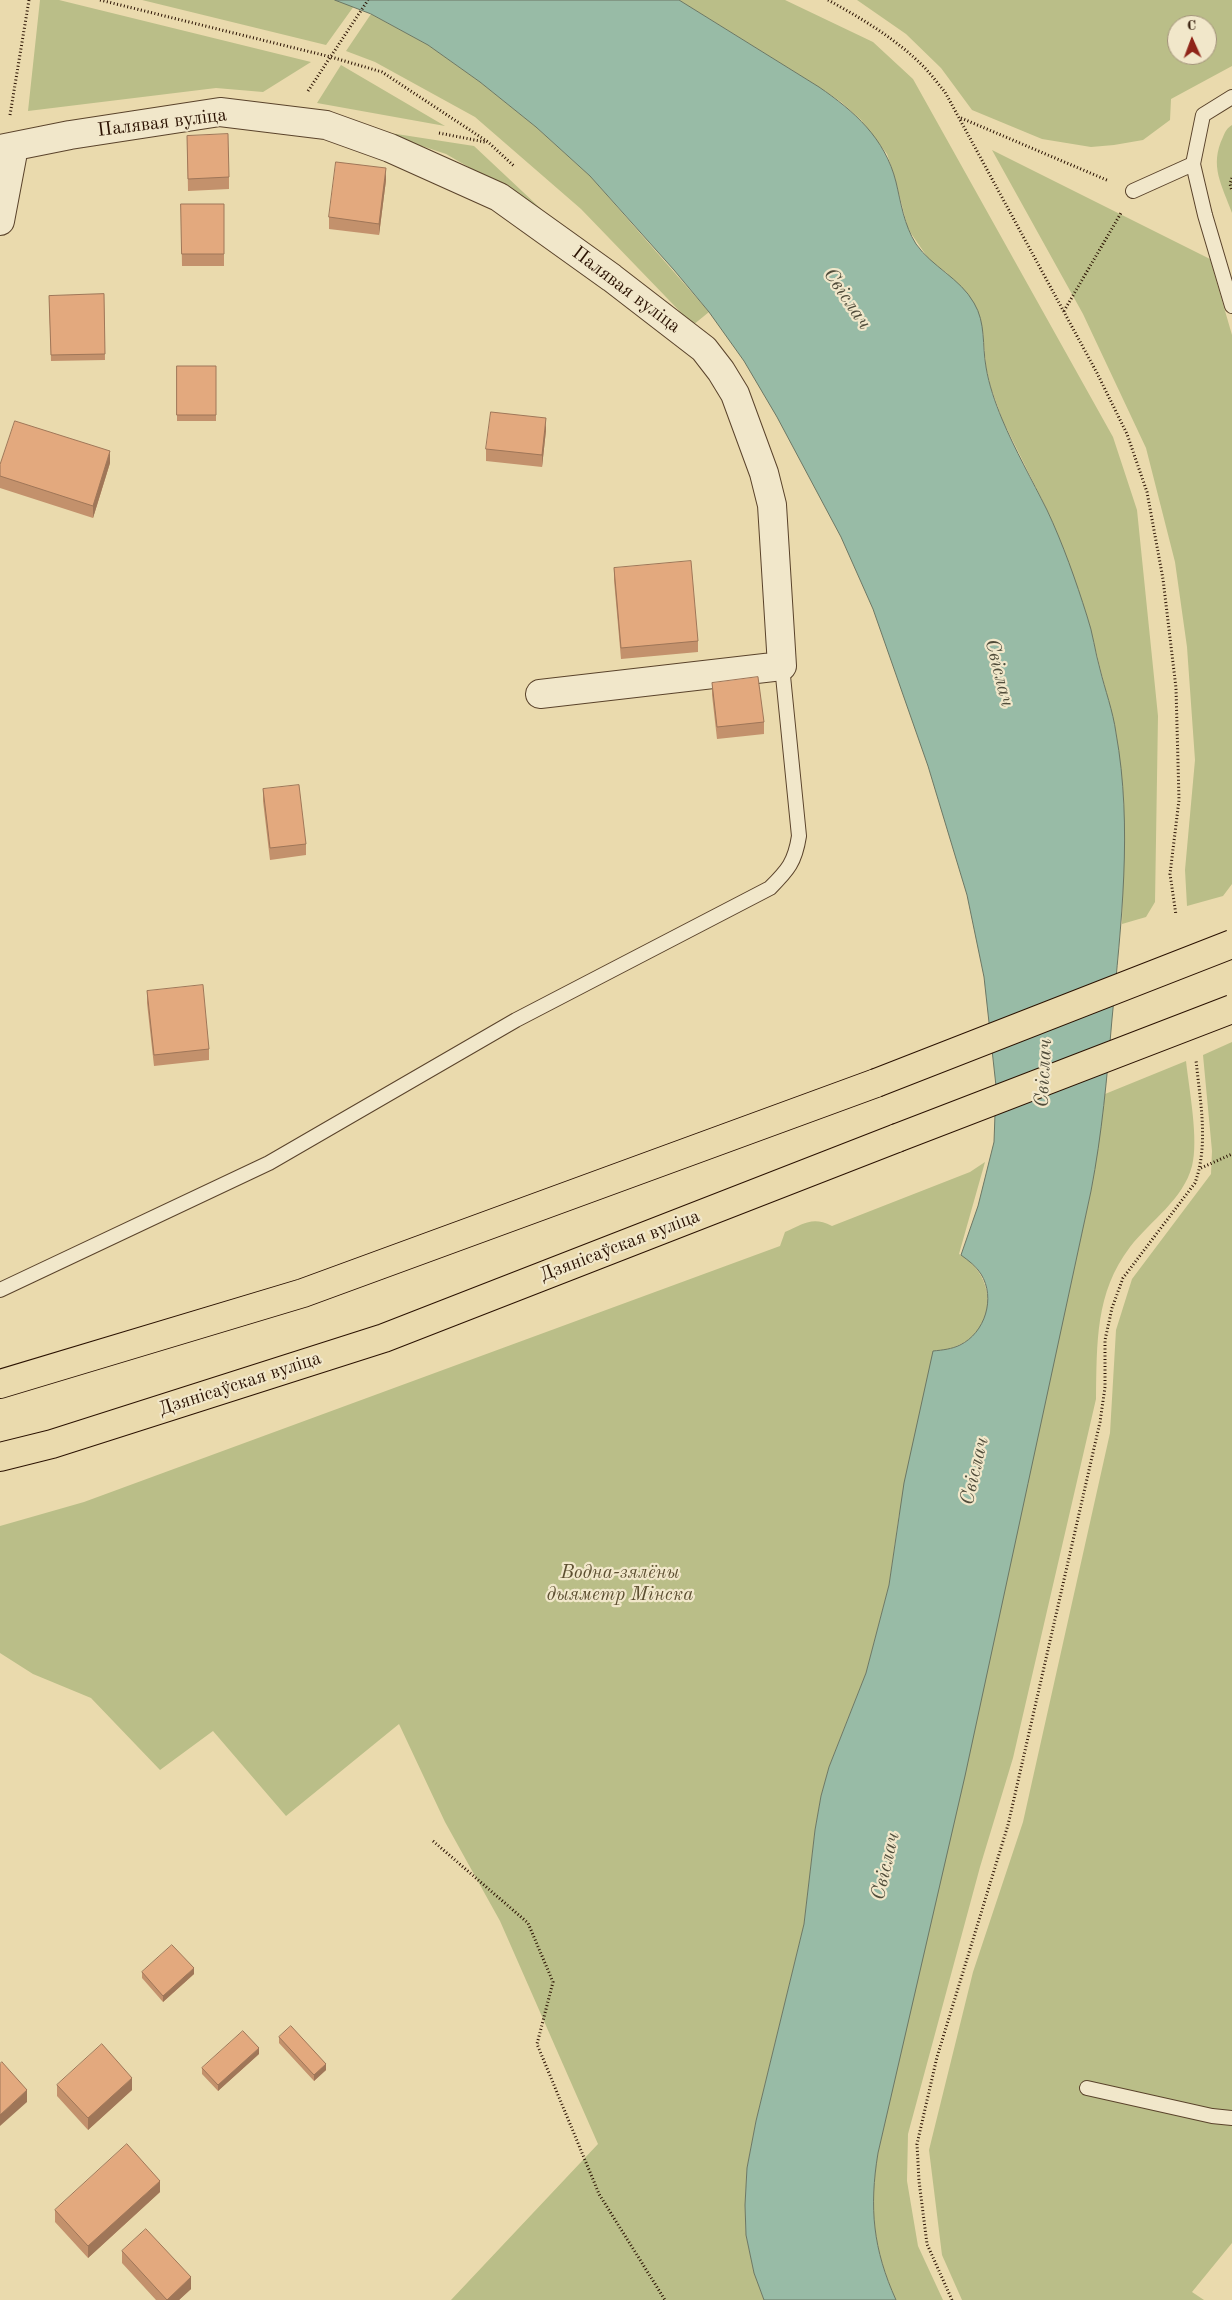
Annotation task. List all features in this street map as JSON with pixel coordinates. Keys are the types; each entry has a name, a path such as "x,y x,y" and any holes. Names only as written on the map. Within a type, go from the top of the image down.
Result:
{"main road":[{"path":"0,1384 303,1293 876,1083 1232,944"},
{"name":"Дзянісаўская вуліца","path":"0,1457 52,1444 384,1338 1232,1009"}],"street":[{"name":"Палявая вуліца","path":"7,148 70,135 220,112 326,125 390,148 499,198 612,278 704,349 722,371 735,394 766,481 772,505 782,666"},
{"path":"0,221 7,148"},
{"path":"540,694 782,666"}],"lane":[{"path":"1232,97 1203,115 1193,164 1204,215 1232,306"},
{"path":"1133,191 1193,164"},
{"path":"0,1290 269,1163 516,1020 770,888 788,871 796,853 799,836 782,666"},
{"path":"1087,2088 1212,2116 1232,2118"}],"path":[{"path":"7,148 6,138 29,0"},
{"path":"100,0 331,57 382,72 488,142 516,167"},
{"path":"292,120 298,106 368,0"},
{"path":"828,0 847,10 894,42 923,66 945,92 1064,311 1127,434 1147,492 1155,526 1176,688 1179,800 1170,874 1176,915"},
{"path":"960,117 1133,191 1064,311"},
{"path":"1232,178 1230,184 1232,191"},
{"path":"952,2300 927,2244 918,2181 917,2144 937,2057 1015,1798 1100,1422 1105,1387 1105,1340 1112,1308 1123,1278 1195,1183 1200,1168 1204,1139 1196,1060"},
{"path":"1200,1168 1232,1154"},
{"path":"433,1841 528,1923 553,1982 537,2044 599,2194 665,2300"}],"green space":[{"path":"40,0 59,0 311,62 263,92 216,88 28,111"},
{"path":"142,0 335,0 354,6 326,45"},
{"path":"679,0 785,0 873,42 913,79 1113,437 1137,510 1158,716 1155,902 1146,917 1122,924 1124,802 1116,732 1088,619 1070,568 1049,514 1003,421 991,388 986,367 983,332 947,273 930,261 908,229 887,154 861,120 841,102 819,87"},
{"path":"857,0 1232,0 1232,66 1171,99 1170,120 1143,140 1091,147 1042,139 972,110 941,68 906,34"},
{"path":"371,14 428,45 480,82 536,127 590,176 709,312 693,325 581,209 475,117 375,62 346,51"},
{"path":"341,65 445,126 317,103"},
{"path":"1232,125 1232,213 1218,175 1217,157 1225,132"},
{"path":"377,131 474,146 556,223 496,183 446,154"},
{"path":"992,150 1210,259 1232,335 1232,884 1223,896 1187,906 1185,870 1195,760 1187,647 1175,562 1146,448 1083,314"},
{"path":"1232,1042 1232,2243 1192,2292 1204,2300 962,2300 942,2255 929,2150 973,1972 1023,1822 1110,1433 1116,1330 1132,1279 1211,1174 1212,1151 1203,1055"},
{"path":"1186,1061 1194,1129 1192,1166 1188,1178 1174,1199 1130,1247 1110,1282 1104,1301 1098,1338 1096,1399 1013,1758 980,1867 908,2134 907,2181 918,2246 943,2300 896,2300 882,2263 875,2228 874,2192 878,2153 1091,1191 1105,1094"},
{"name":"Водна-зялёны дыяметр Мінска","path":"985,1162 959,1254 977,1270 983,1281 987,1292 986,1316 972,1337 948,1350 899,1515 889,1585 866,1673 829,1767 821,1796 804,1924 756,2121 747,2168 746,2235 754,2272 764,2300 451,2300 598,2144 500,1921 445,1822 399,1724 286,1816 213,1731 160,1770 91,1698 33,1674 0,1653 0,1526 84,1502 780,1246 785,1232 803,1224 813,1221 832,1226 970,1172"}],"water":[{"name":"Свіслач","path":"335,0 679,0 819,87 856,116 876,139 891,166 906,222 916,244 961,286 978,311 982,326 986,367 999,413 1047,510 1069,563 1089,622 1113,717 1121,768 1124,804 1124,876 1119,948 1101,1127 1091,1191 965,1776 878,2153 874,2192 875,2228 882,2263 896,2300 764,2300 754,2273 746,2235 745,2205 747,2168 756,2121 804,1924 821,1796 829,1767 866,1673 889,1585 904,1483 933,1351 960,1345 969,1339 982,1324 988,1304 988,1294 981,1274 975,1266 961,1255 978,1206 994,1142 996,1086 984,977 967,895 928,766 873,609 841,537 777,417 744,361 709,312 674,270 590,176 536,127 480,82 428,45 371,14"}],"building":[{"path":"228,134 229,177 188,179 187,136"},
{"path":"336,162 386,168 379,224 329,217"},
{"path":"181,204 224,204 224,254 182,254"},
{"path":"104,294 105,354 51,355 49,296"},
{"path":"177,366 216,366 216,415 177,415"},
{"path":"491,412 546,418 542,455 486,449"},
{"path":"15,421 110,451 93,506 0,476 0,465"},
{"path":"691,561 698,641 621,648 614,568"},
{"path":"758,677 764,722 717,727 712,683"},
{"path":"299,785 306,844 270,848 263,789"},
{"path":"203,985 209,1049 154,1055 147,991"},
{"path":"172,1945 194,1968 163,1996 142,1972"},
{"path":"291,2026 326,2064 314,2075 279,2037"},
{"path":"243,2031 259,2048 218,2085 202,2068"},
{"path":"102,2044 132,2078 88,2118 57,2085"},
{"path":"2,2062 27,2090 0,2115 0,2064"},
{"path":"127,2144 160,2181 88,2246 55,2210"},
{"path":"146,2229 191,2277 167,2300 122,2251"}]}
